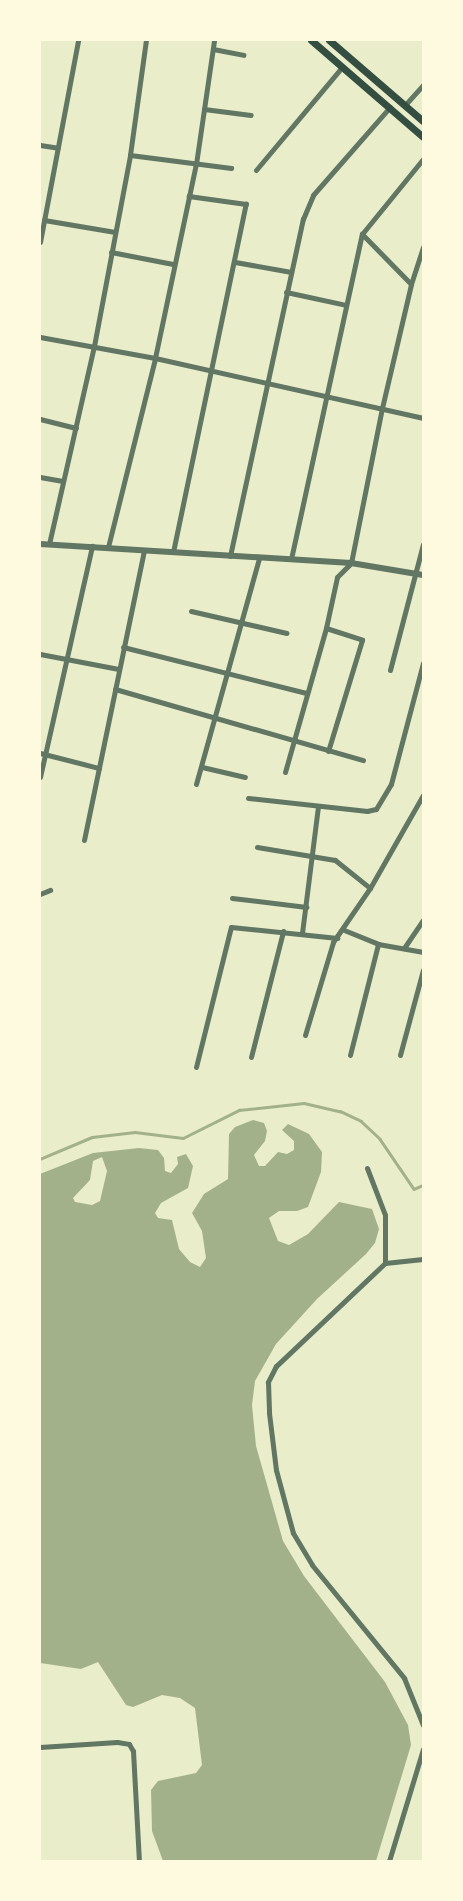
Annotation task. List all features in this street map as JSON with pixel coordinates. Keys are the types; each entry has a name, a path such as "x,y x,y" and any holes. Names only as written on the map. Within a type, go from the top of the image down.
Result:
{"main road":[{"path":"311,40 423,137"},
{"path":"329,40 423,121"}],"street":[{"path":"40,240 78,40"},
{"path":"49,544 94,346 130,155 146,40"},
{"path":"108,548 155,358 173,264 196,164 214,40"},
{"path":"213,49 242,54"},
{"path":"256,170 342,67"},
{"path":"404,105 423,85"},
{"path":"230,556 303,219 313,194 390,107"},
{"path":"204,109 251,115"},
{"path":"40,145 58,148"},
{"path":"130,155 231,168"},
{"path":"291,559 362,234 423,159"},
{"path":"173,552 209,370 235,262 246,204 189,196"},
{"path":"44,220 114,232"},
{"path":"362,234 411,284"},
{"path":"285,772 326,628 337,576 351,563 382,408 411,284 423,247"},
{"path":"111,252 173,264"},
{"path":"235,262 290,272"},
{"path":"286,292 346,305"},
{"path":"40,337 155,358 423,418"},
{"path":"40,419 76,428"},
{"path":"40,477 63,481"},
{"path":"40,544 351,563 420,574"},
{"path":"390,670 420,574 423,544"},
{"path":"40,777 43,754 92,546"},
{"path":"84,840 144,550"},
{"path":"196,784 202,767 225,670 259,558"},
{"path":"191,611 239,624 286,633"},
{"path":"326,628 362,640 328,751"},
{"path":"123,647 225,670 306,693"},
{"path":"40,654 118,669"},
{"path":"248,798 367,811 381,805 391,784 423,663"},
{"path":"115,689 363,760"},
{"path":"43,754 99,768"},
{"path":"202,767 245,777"},
{"path":"306,1035 337,938 370,888 423,795"},
{"path":"302,933 318,807"},
{"path":"257,847 335,860 370,888"},
{"path":"40,894 50,890"},
{"path":"232,898 306,907"},
{"path":"404,948 423,920"},
{"path":"196,1067 230,929 234,925 337,938"},
{"path":"344,930 378,944 423,952"},
{"path":"251,1057 284,931"},
{"path":"350,1055 378,944"},
{"path":"400,1055 423,970"},
{"path":"368,1168 385,1215 385,1263"},
{"path":"423,1259 385,1263 276,1366 268,1382 269,1413 276,1470 293,1533 312,1565 404,1678 423,1725"},
{"path":"40,1747 117,1742 129,1744 133,1751 139,1861"},
{"path":"389,1861 423,1749"}],"shaded area":[{"path":"253,1120 264,1123 267,1131 265,1141 254,1155 259,1166 265,1166 278,1152 287,1154 294,1150 294,1141 282,1130 288,1124 309,1134 322,1152 321,1172 308,1207 297,1211 279,1211 269,1218 278,1241 289,1245 308,1234 339,1202 372,1209 379,1229 375,1243 366,1254 317,1299 276,1344 255,1381 252,1405 256,1446 283,1541 304,1576 385,1682 408,1725 411,1745 376,1861 163,1861 152,1831 151,1790 158,1781 196,1773 202,1765 195,1708 180,1698 162,1695 133,1707 126,1705 98,1662 81,1669 40,1663 40,1174 93,1153 139,1148 158,1150 164,1158 165,1171 171,1173 178,1164 177,1157 186,1154 193,1166 188,1188 161,1203 155,1213 158,1218 172,1220 179,1249 190,1262 200,1267 206,1258 202,1231 192,1213 204,1194 228,1179 229,1134 235,1127","holes":["102,1157 107,1171 100,1201 92,1205 75,1202 73,1198 90,1180 93,1161"]}],"waterway":[{"path":"40,1159 92,1137 135,1132 183,1138 239,1110 304,1103 340,1111 361,1121 380,1139 414,1189 423,1185"}]}
